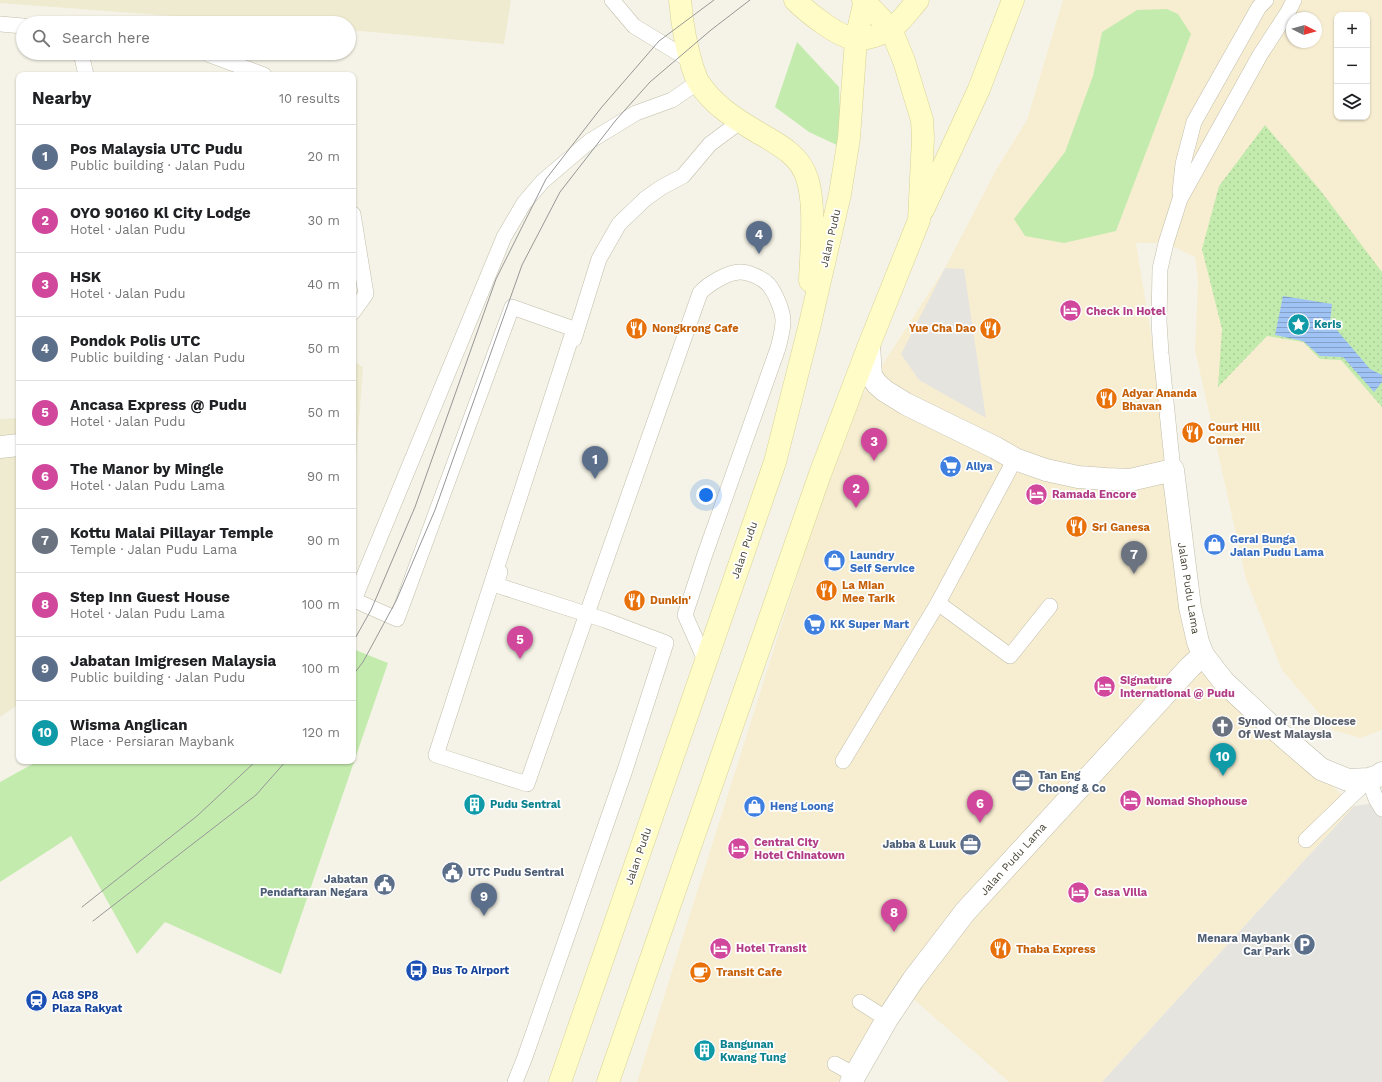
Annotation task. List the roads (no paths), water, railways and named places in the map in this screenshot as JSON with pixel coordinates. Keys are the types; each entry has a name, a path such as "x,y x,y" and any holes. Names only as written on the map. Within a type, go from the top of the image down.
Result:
{"main road":[{"path":"680,0 682,18 691,61 698,82 717,104 741,122 784,148 798,161 807,176 811,193 812,221 809,328"},
{"path":"795,0 836,32 856,39 878,35 891,29 918,0"},
{"path":"864,0 891,29 904,61 922,120 923,138 918,220"},
{"name":"Jalan Pudu","path":"560,1082 775,462 809,328 840,194 849,138 856,39 864,0"},
{"path":"608,1082 820,474 918,220 978,89 1013,0"}],"street":[{"path":"869,345 871,376 885,391 906,404 996,448 1015,459 1046,470 1078,477 1106,479 1130,480 1173,470"},
{"path":"0,447 16,445"},
{"name":"Jalan Pudu Lama","path":"853,1078 887,1019 913,980 965,912 1180,676 1203,655 1198,642 1190,607 1173,470"},
{"path":"1203,655 1224,682 1270,725 1321,769 1348,780 1375,776"}],"lane":[{"path":"612,0 634,26 691,61"},
{"path":"1180,199 1183,164 1194,122 1259,7 1266,0"},
{"path":"1173,470 1159,322 1160,269 1164,250 1180,199 1260,55 1288,12 1294,0"},
{"path":"0,24 16,25"},
{"path":"83,60 85,72"},
{"path":"224,60 256,72"},
{"path":"356,595 504,237 524,202 543,181 590,141 636,113 672,100 698,82"},
{"path":"515,1082 625,770 666,642 605,620 496,585 599,258 619,224 634,209 662,187 683,176 710,144 741,122"},
{"path":"356,232 366,294 356,308"},
{"path":"356,601 397,618 512,307 574,329 436,755 527,784 700,293 706,286 721,278 740,272 755,276 768,284 778,301 783,321 778,348 685,615 706,660"},
{"path":"843,761 938,603 1015,459"},
{"path":"938,603 1010,656 1050,606"},
{"path":"1375,776 1376,799 1382,809"},
{"path":"1306,840 1375,776"},
{"path":"860,1002 887,1019"},
{"path":"835,1064 853,1078"}],"water":[{"path":"1283,296 1332,304 1330,322 1370,369 1382,375 1382,382 1374,392 1343,357 1320,356 1303,341 1275,335"}],"tram line":[{"path":"356,637 371,610 415,507 496,279 546,179 601,108 659,41 714,0"},
{"path":"356,671 363,662 396,601 435,510 522,265 560,192 616,120 650,82 711,30 750,0"},
{"path":"82,907 197,816 253,764"},
{"path":"93,921 256,795 283,764"}],"place":[{"name":"Pondok Polis UTC","path":"759,254"},
{"name":"Check In Hotel","path":"1070,311"},
{"name":"Keris","path":"1298,324"},
{"name":"Nongkrong Cafe","path":"637,328"},
{"name":"Yue Cha Dao","path":"991,328"},
{"name":"Adyar Ananda Bhavan","path":"1106,399"},
{"name":"Court Hill Corner","path":"1193,433"},
{"name":"HSK","path":"874,461"},
{"name":"Aliya","path":"950,466"},
{"name":"Pos Malaysia UTC Pudu","path":"595,479"},
{"name":"Ramada Encore","path":"1036,494"},
{"name":"OYO 90160 Kl City Lodge","path":"856,508"},
{"name":"Sri Ganesa","path":"1076,527"},
{"name":"Gerai Bunga Jalan Pudu Lama","path":"1214,545"},
{"name":"Laundry Self Service","path":"835,561"},
{"name":"Kottu Malai Pillayar Temple","path":"1134,574"},
{"name":"La Mian Mee Tarik","path":"826,591"},
{"name":"Dunkin'","path":"634,600"},
{"name":"KK Super Mart","path":"815,624"},
{"name":"Ancasa Express @ Pudu","path":"520,659"},
{"name":"Signature International @ Pudu","path":"1104,686"},
{"name":"Synod Of The Diocese Of West Malaysia","path":"1222,727"},
{"name":"Wisma Anglican","path":"1223,776"},
{"name":"Tan Eng Choong & Co","path":"1023,781"},
{"name":"Nomad Shophouse","path":"1130,801"},
{"name":"Pudu Sentral","path":"475,804"},
{"name":"Heng Loong","path":"754,806"},
{"name":"The Manor by Mingle","path":"980,823"},
{"name":"Jabba & Luuk","path":"971,844"},
{"name":"Central City Hotel Chinatown","path":"739,848"},
{"name":"UTC Pudu Sentral","path":"453,872"},
{"name":"Jabatan Pendaftaran Negara","path":"384,885"},
{"name":"Casa Villa","path":"1078,892"},
{"name":"Jabatan Imigresen Malaysia","path":"484,916"},
{"name":"Step Inn Guest House","path":"894,932"},
{"name":"Menara Maybank Car Park","path":"1305,944"},
{"name":"Hotel Transit","path":"721,948"},
{"name":"Thaba Express","path":"1001,949"},
{"name":"Bus To Airport","path":"417,970"},
{"name":"Transit Cafe","path":"701,972"},
{"name":"AG8 SP8 Plaza Rakyat","path":"36,1001"},
{"name":"Bangunan Kwang Tung","path":"705,1050"}]}
